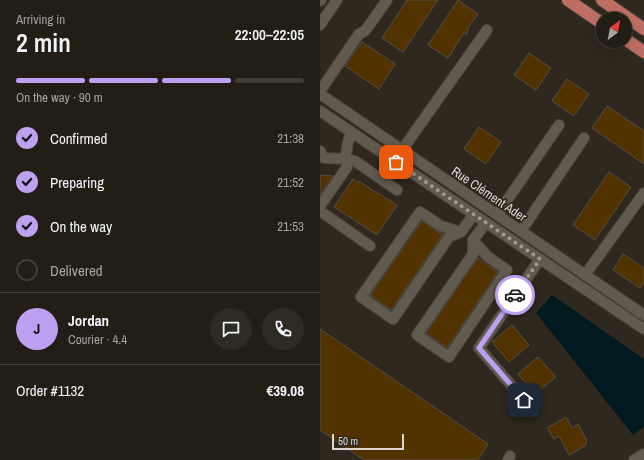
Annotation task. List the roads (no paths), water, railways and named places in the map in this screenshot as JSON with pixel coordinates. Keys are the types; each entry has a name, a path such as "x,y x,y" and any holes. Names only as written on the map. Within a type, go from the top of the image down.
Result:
{"main road":[{"path":"568,0 596,19"},
{"path":"602,0 644,29"},
{"path":"632,44 644,52"}],"street":[{"path":"320,25 323,13 337,0"},
{"path":"320,91 359,34 365,31 387,0"},
{"path":"402,150 487,30"},
{"name":"Rue Clément Ader","path":"320,94 644,315"},
{"name":"Rue Clément Ader","path":"320,111 644,329"},
{"path":"497,215 559,125"},
{"path":"320,206 347,167 348,142 351,132"},
{"path":"521,231 584,138"},
{"path":"320,151 324,158 347,159 355,161 397,190"},
{"path":"585,275 644,193"},
{"path":"320,211 370,246"},
{"path":"461,232 440,226 420,212 361,297 393,319 449,237 461,232 474,214"},
{"path":"474,240 487,256 507,270 448,357 417,336 473,254 474,240 486,223"},
{"path":"524,400 479,348 540,259"},
{"path":"634,460 644,454"}],"water":[{"path":"552,295 644,359 644,427 633,435 536,313"}]}
